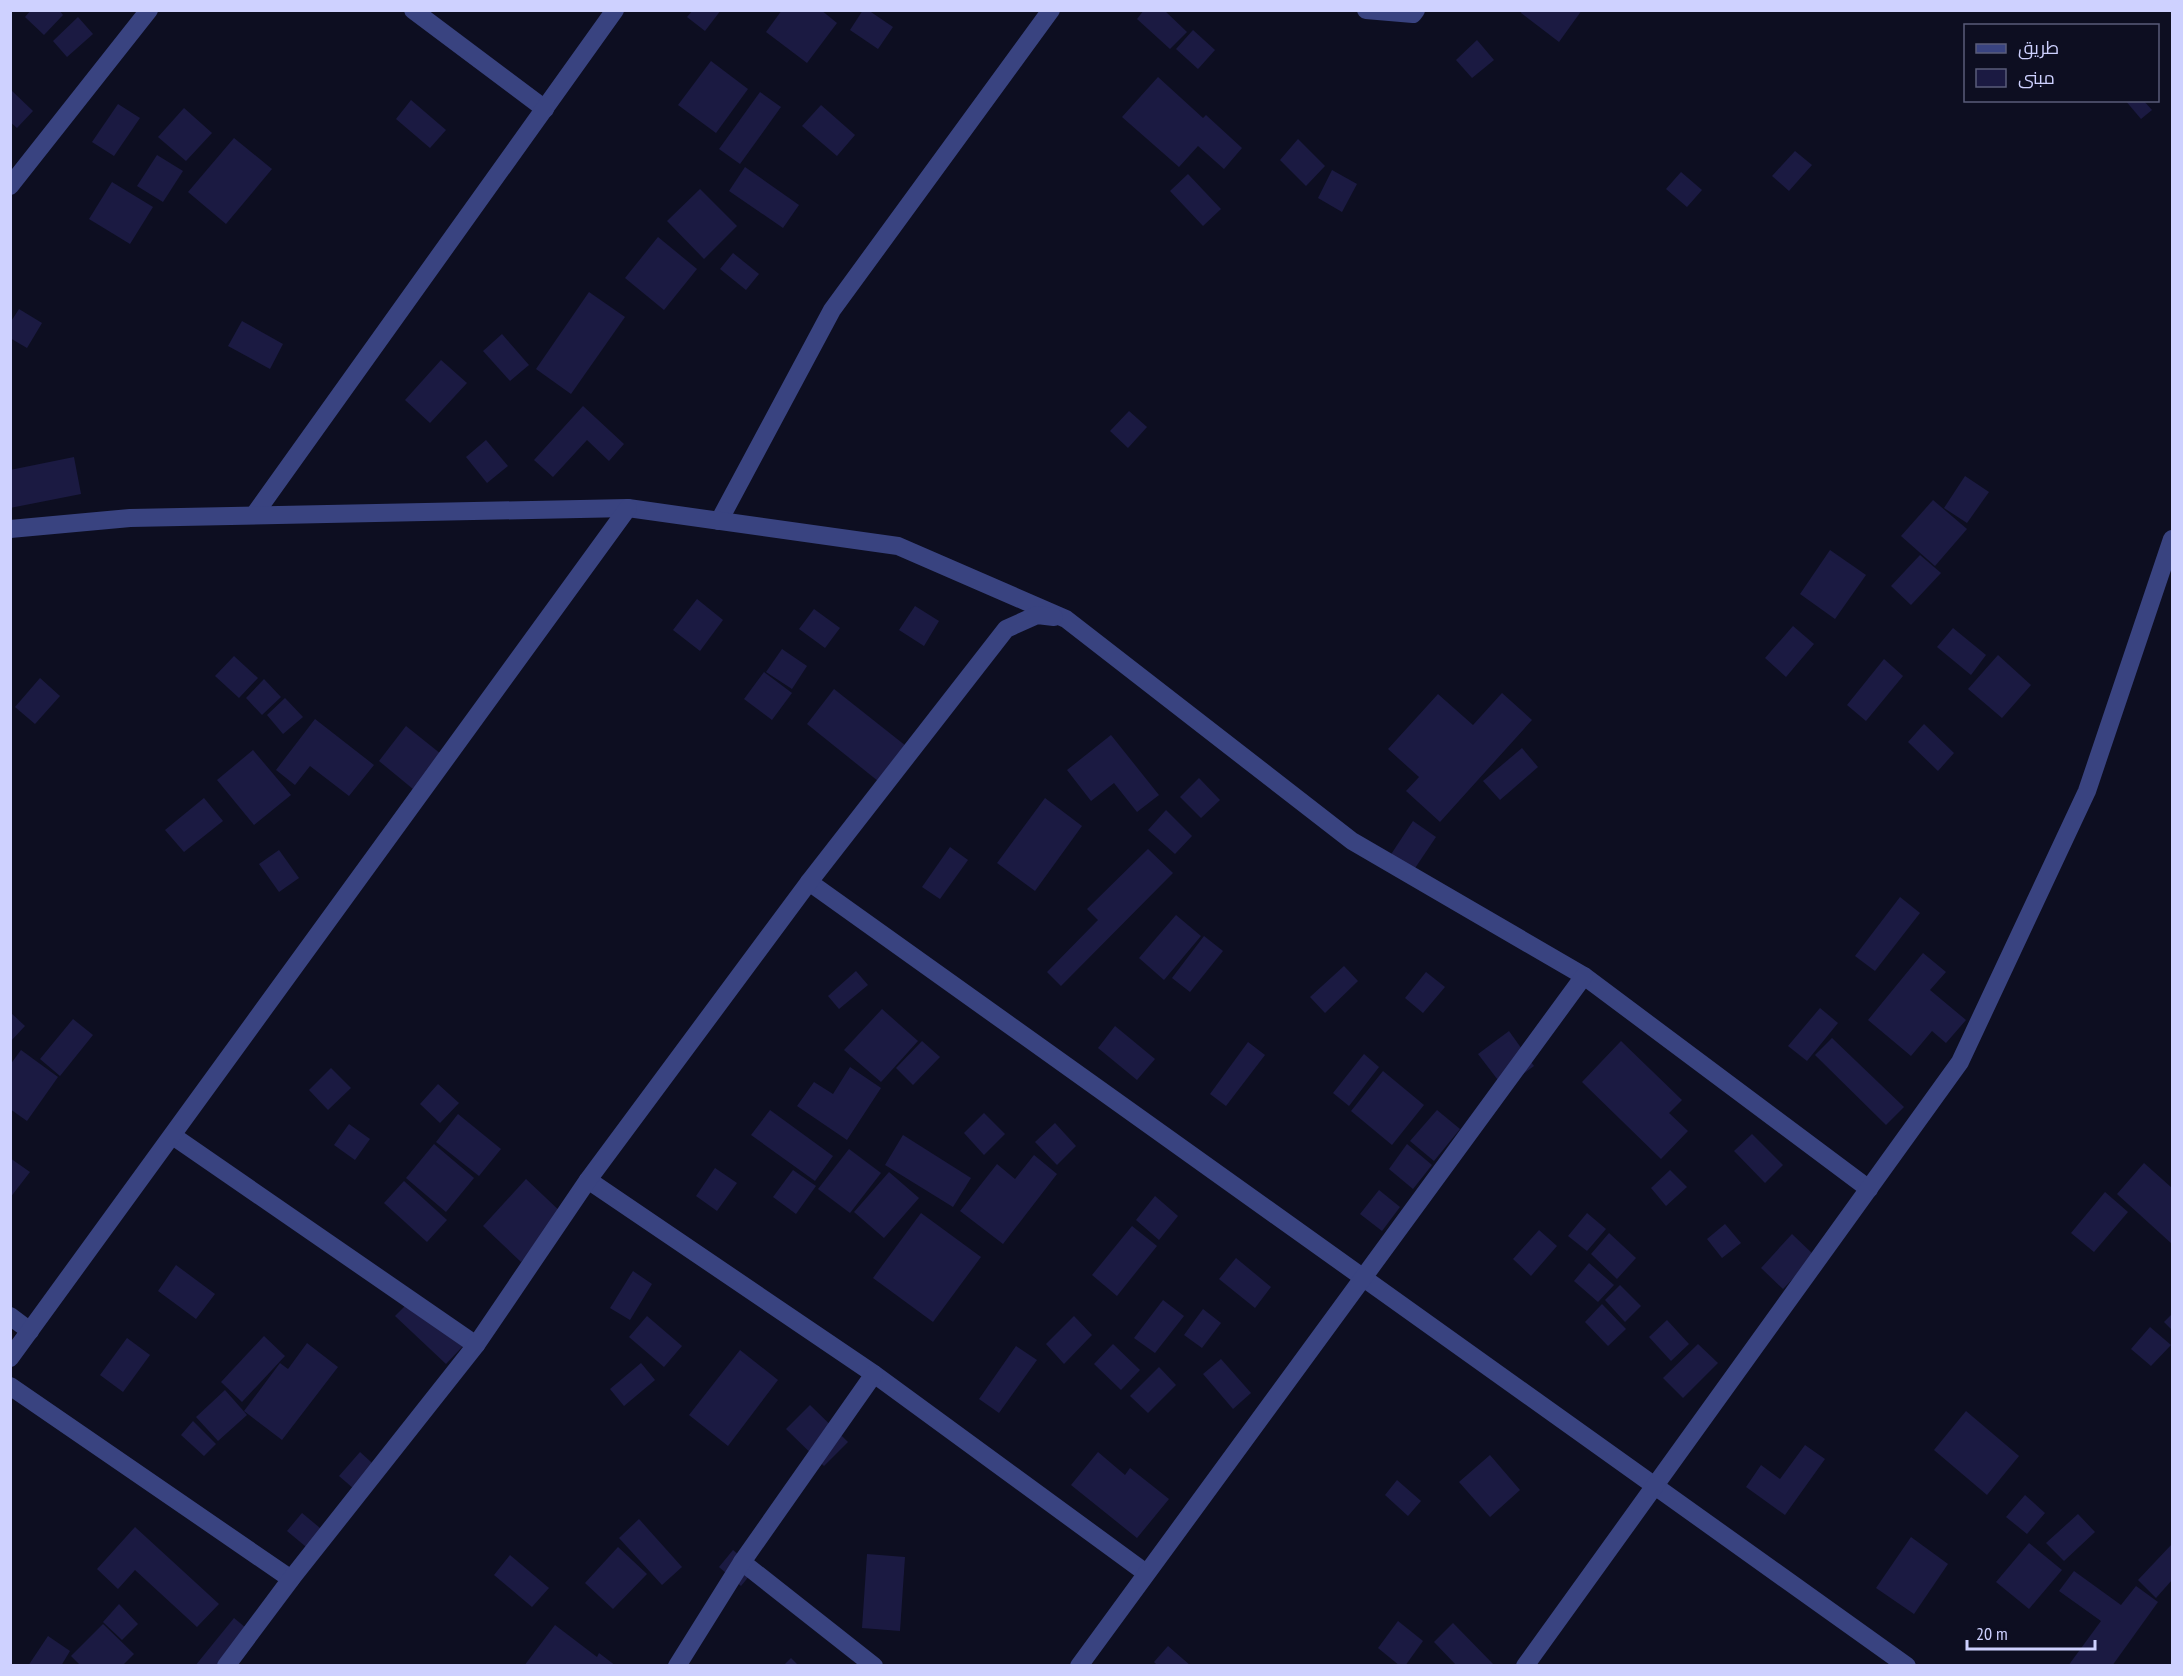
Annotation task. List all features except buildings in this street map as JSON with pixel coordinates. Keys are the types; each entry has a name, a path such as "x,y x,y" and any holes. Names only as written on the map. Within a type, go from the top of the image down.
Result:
{"street":[{"path":"10,186 149,10"},
{"path":"413,10 545,109"},
{"path":"254,515 615,10"},
{"path":"719,521 832,310 1051,10"},
{"path":"1366,10 1413,14 1416,10"},
{"path":"10,1358 628,508"},
{"path":"10,529 130,518 628,508 898,546 1066,619 1352,841 1584,976 1869,1189"},
{"path":"1525,1665 1960,1062 2087,791 2172,539"},
{"path":"226,1665 476,1345 588,1180 809,882 1006,629 1037,615 1066,619"},
{"path":"809,882 1907,1665"},
{"path":"1079,1665 1584,976"},
{"path":"173,1136 476,1345"},
{"path":"588,1180 874,1374 1146,1573"},
{"path":"10,1316 30,1331"},
{"path":"677,1665 742,1562 874,1374"},
{"path":"10,1386 291,1579"},
{"path":"742,1562 874,1665"}]}
